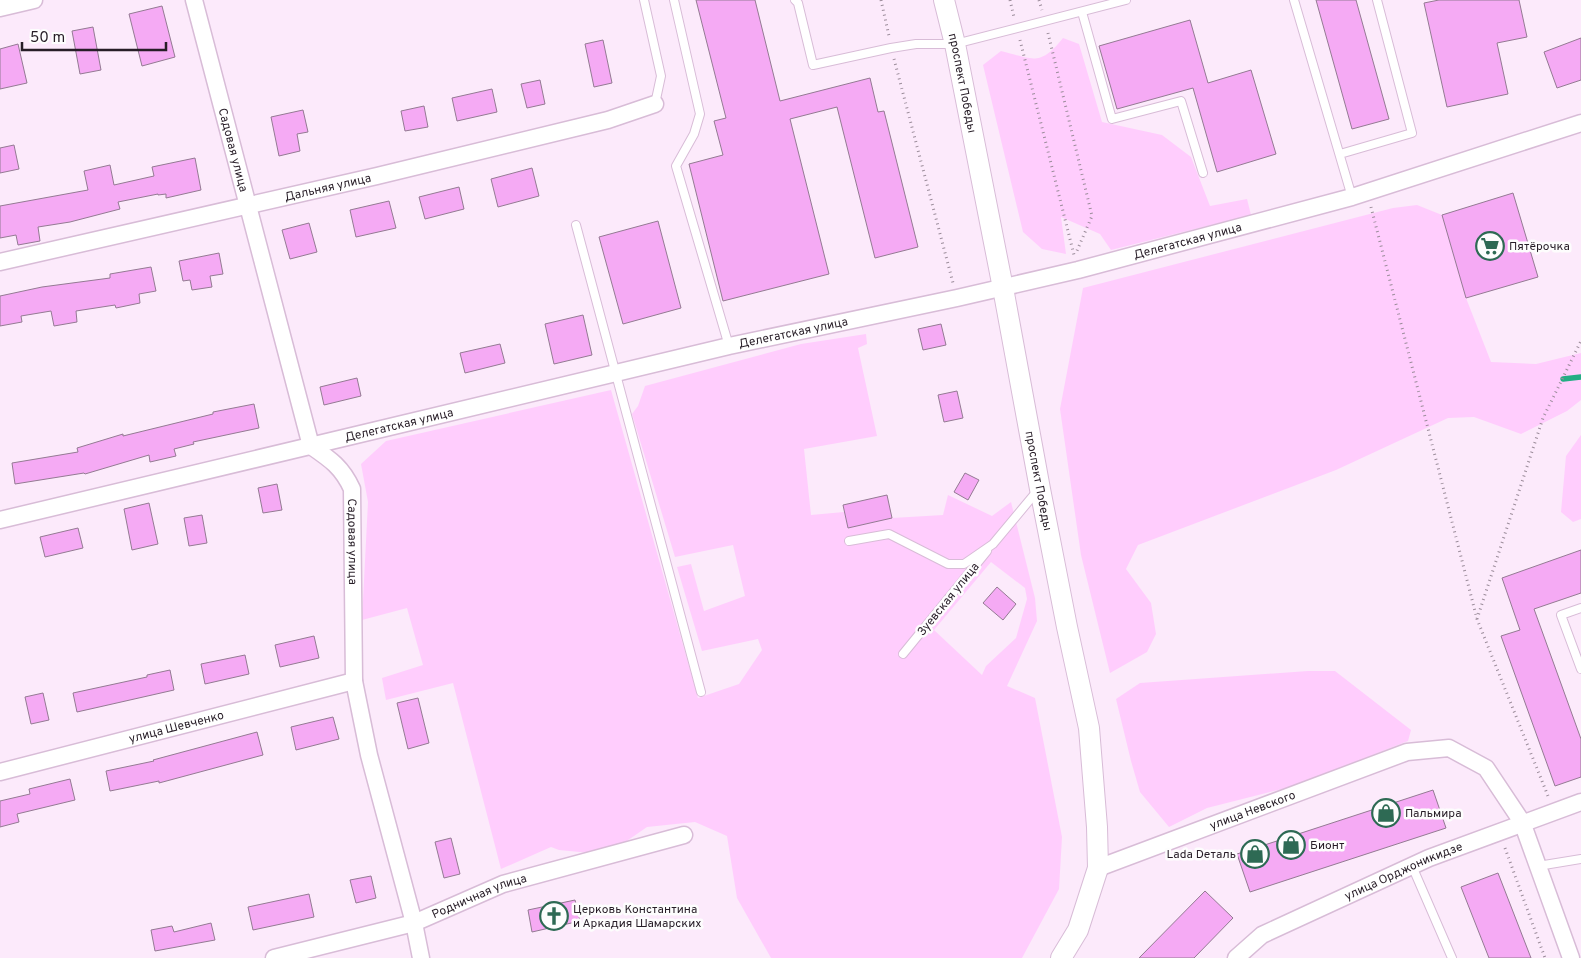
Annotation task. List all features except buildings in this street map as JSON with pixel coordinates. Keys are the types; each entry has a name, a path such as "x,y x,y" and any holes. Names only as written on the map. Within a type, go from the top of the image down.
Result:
{"street":[{"path":"0,8 34,0"},
{"name":"Садовая улица","path":"194,0 250,206 311,446 335,462 346,475 352,489 354,681 369,755 414,923 421,958"},
{"name":"проспект Победы","path":"944,0 955,44 1067,627 1089,728 1097,827 1098,868 1078,930 1061,958"},
{"name":"Дальняя улица","path":"0,262 250,206 608,120 655,104"},
{"name":"Делегатская улица","path":"0,520 729,346 1003,288 1076,263 1360,195 1581,123"},
{"name":"улица Шевченко","path":"0,772 354,681"},
{"name":"улица Невского","path":"1098,868 1407,752 1449,748 1486,768 1522,822 1571,958"},
{"name":"улица Орджоникидзе","path":"1236,958 1262,935 1412,866 1522,822 1581,802"},
{"name":"Родничная улица","path":"274,958 414,923 503,884 684,834"}],"lane":[{"path":"644,0 661,76 655,104"},
{"path":"674,0 700,114 694,134 676,166 729,346"},
{"path":"794,0 798,4 813,65 916,44 955,44 1126,0"},
{"path":"1294,0 1340,154 1360,195"},
{"path":"1340,154 1412,133 1377,0"},
{"path":"1082,12 1112,119 1181,101 1202,173"},
{"path":"576,225 701,692"},
{"name":"Зуевская улица","path":"902,654 1040,489"},
{"name":"Зуевская улица","path":"849,541 889,534 948,564 964,564 993,544"},
{"path":"1581,608 1561,615 1581,669"},
{"path":"1538,866 1581,859"},
{"path":"1412,866 1452,958"}],"path":[{"path":"881,0 891,48 957,298"},
{"path":"1010,0 1076,263"},
{"path":"1039,0 1092,216 1076,263"},
{"path":"1360,195 1478,619 1554,811"},
{"path":"1478,619 1543,418 1581,341"},
{"path":"1499,831 1545,958"}],"shaded area":[{"path":"1063,38 1079,44 1102,122 1162,135 1191,157 1210,206 1247,199 1251,215 1111,250 1100,234 1061,217 1066,254 1042,249 1023,232 983,65 1001,51 1029,58 1042,57"},
{"path":"1417,205 1442,215 1466,298 1491,362 1536,364 1581,353 1581,400 1567,411 1521,434 1474,417 1448,418 1336,470 1138,545 1126,569 1151,603 1156,634 1147,652 1110,673 1081,555 1060,409 1083,288 1393,208"},
{"path":"866,334 867,344 858,348 877,436 804,449 811,515 844,512 848,528 892,518 943,515 948,495 992,516 1011,502 1035,598 1037,621 1007,686 1035,698 1062,837 1059,889 1022,958 771,958 737,898 727,836 695,822 647,827 621,845 590,853 559,850 551,847 501,869 453,683 386,700 382,678 423,665 407,608 362,620 368,502 361,464 386,441 611,390 698,698 739,684 762,650 758,639 702,651 677,567 691,564 704,611 745,596 733,545 675,557 632,414 638,406 645,386 801,344","holes":["991,562 1025,588 1027,599 1016,638 986,666 982,675 934,630"]},
{"path":"1581,435 1581,519 1573,522 1561,512 1566,456"},
{"path":"1308,671 1335,671 1411,730 1408,741 1294,786 1207,808 1169,827 1140,792 1116,699 1140,683"}],"waterway":[{"path":"1563,379 1581,377"}],"place":[{"name":"Пятёрочка","path":"1490,246"},
{"name":"Пальмира","path":"1386,813"},
{"name":"Бионт","path":"1291,845"},
{"name":"Lada Dеталь","path":"1255,854"},
{"name":"Церковь Константина и Аркадия Шамарских","path":"554,916"}]}
